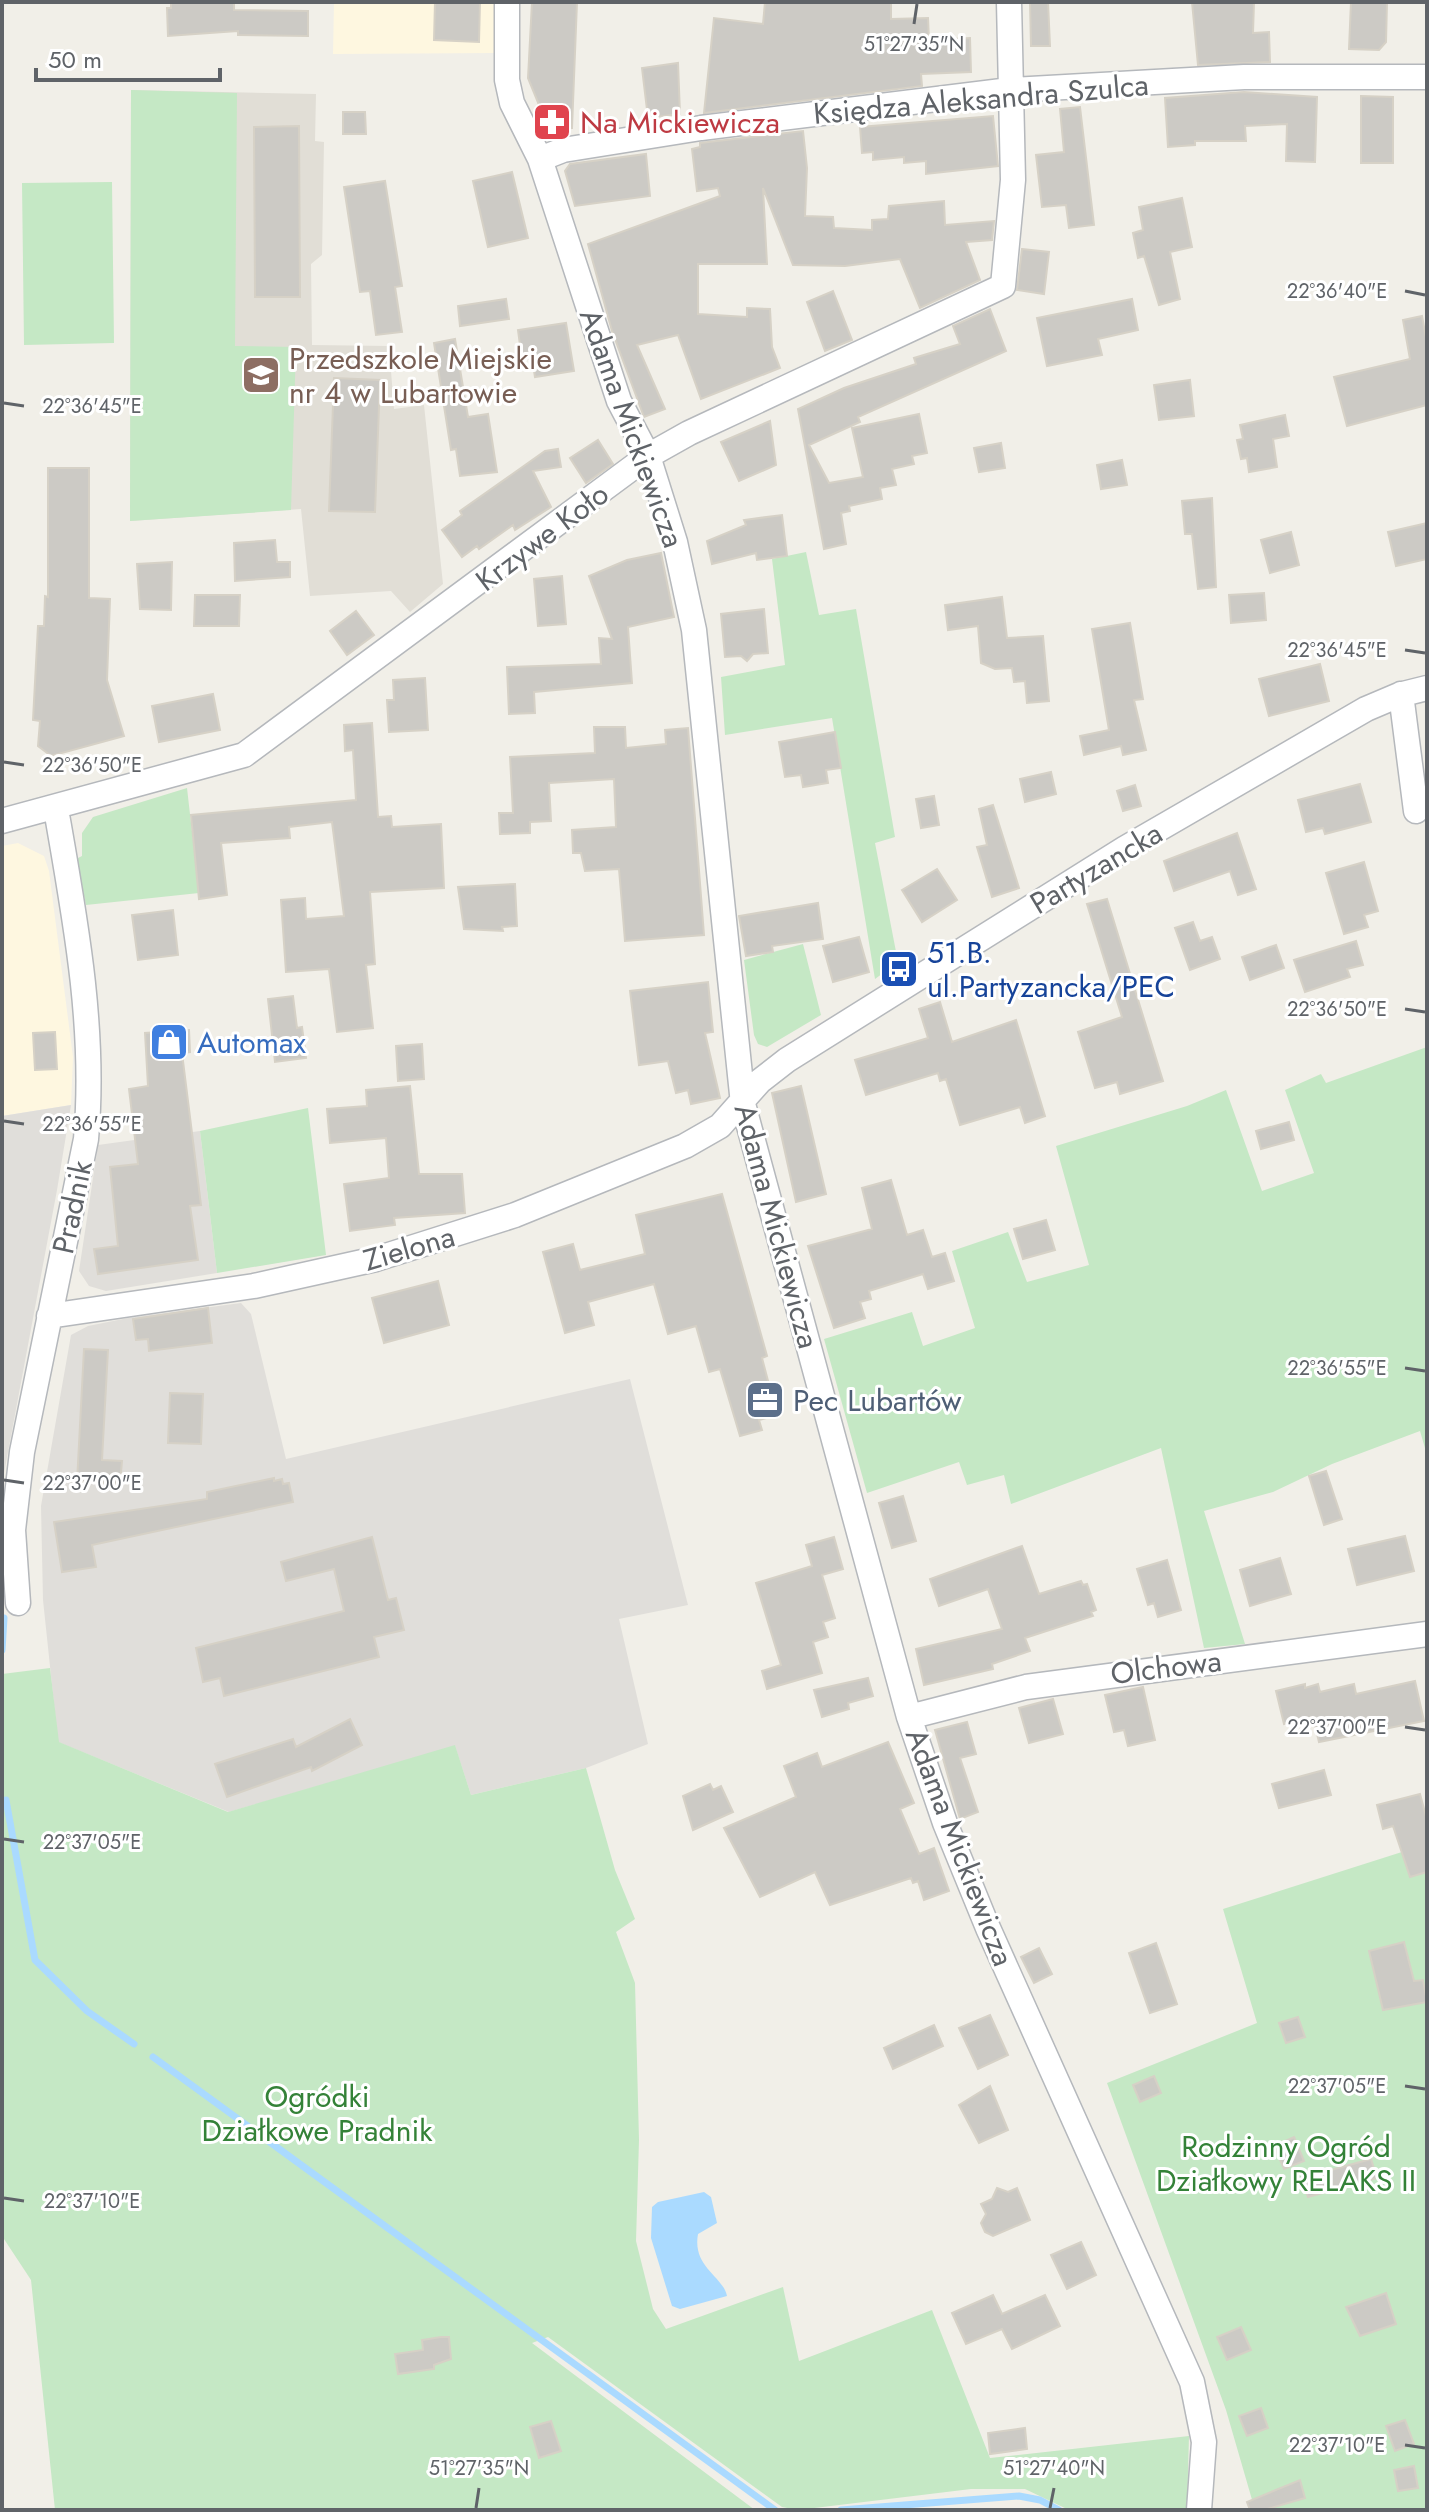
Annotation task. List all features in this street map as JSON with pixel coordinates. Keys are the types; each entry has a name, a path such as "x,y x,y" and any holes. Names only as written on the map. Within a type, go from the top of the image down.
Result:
{"street":[{"name":"Adama Mickiewicza","path":"507,2 507,80 516,116 540,159 619,401 648,456 664,499 694,630 743,1104 909,1717 945,1823 988,1928 1192,2382 1204,2442 1199,2510"},
{"name":"Krzywe Koło","path":"2,821 56,809 244,755 648,456 689,433 1003,286 1013,180 1009,2"},
{"name":"Księdza Aleksandra Szulca","path":"540,159 563,150 701,128 1010,90 1244,77 1427,77"},
{"name":"Partyzancka","path":"743,1104 760,1081 787,1060 1100,864 1366,709 1401,694 1427,688"},
{"path":"1401,694 1416,811"},
{"name":"Pradnik","path":"18,1603 13,1563 22,1452 86,1139 90,1098 90,1051 78,939 56,809"},
{"name":"Zielona","path":"49,1316 254,1286 376,1259 515,1215 685,1146 720,1126 743,1104"},
{"name":"Olchowa","path":"909,1717 1026,1687 1427,1634"}],"shaded area":[{"path":"334,2 498,2 496,53 333,54"},
{"name":"Przedszkole Miejskie nr 4 w Lubartowie","path":"131,90 316,94 315,141 324,142 322,255 311,264 312,345 389,346 394,409 424,405 443,584 410,612 391,591 310,596 301,509 130,521"},
{"path":"18,843 44,856 49,871 73,1057 71,1105 2,1116 2,846"},
{"path":"71,1105 57,1190 2,1484 2,1116"},
{"path":"200,1131 217,1273 106,1291 89,1286 79,1271 98,1145"},
{"path":"241,1303 251,1314 286,1459 630,1379 688,1605 619,1619 648,1744 586,1768 471,1795 455,1746 229,1812 58,1742 43,1600 41,1506 71,1335 88,1326 128,1318"}],"green space":[{"path":"131,90 237,93 235,346 296,347 291,510 130,521"},
{"path":"112,182 114,343 24,345 22,183"},
{"path":"806,552 819,615 856,609 895,837 875,843 898,962 875,979 832,718 725,735 721,677 785,665 772,559"},
{"path":"187,788 199,893 86,905 76,859 82,856 82,833 93,817"},
{"path":"803,944 821,1015 767,1047 758,1044 754,1035 744,960"},
{"path":"1427,1047 1427,1455 1420,1431 1332,1464 1273,1492 1204,1511 1245,1644 1204,1648 1161,1448 1011,1504 1004,1475 967,1485 959,1462 867,1493 824,1339 912,1312 923,1346 975,1328 952,1251 1008,1232 1027,1282 1089,1265 1056,1146 1187,1106 1226,1090 1262,1191 1314,1173 1285,1090 1321,1074 1326,1083"},
{"path":"308,1108 326,1255 217,1273 200,1131"},
{"name":"Ogródki Działkowe Pradnik","path":"50,1668 59,1742 228,1812 455,1745 471,1795 586,1768 615,1870 635,1919 616,1932 635,1983 639,2140 636,2241 653,2309 666,2329 783,2287 799,2361 932,2310 990,2458 1189,2436 1187,2510 1069,2510 1025,2489 971,2489 798,2510 782,2507 548,2337 532,2343 755,2510 55,2510 31,2280 2,2236 2,1674"},
{"name":"Rodzinny Ogród Działkowy RELAKS II","path":"1427,1844 1427,2510 1255,2510 1226,2410 1107,2083 1257,2023 1223,1909"}],"water":[{"path":"704,2192 711,2197 717,2223 698,2234 699,2255 727,2296 680,2309 672,2306 651,2238 652,2207 658,2202"}],"building":[{"path":"171,2 234,2 234,10 308,11 308,36 238,35 238,31 168,36 167,8 171,8"},
{"path":"435,2 480,2 479,42 434,40"},
{"path":"532,2 577,2 572,128 556,129 546,122 528,78"},
{"path":"765,2 891,2 891,19 928,18 929,40 970,38 971,72 921,74 922,86 704,113 714,18 763,24"},
{"path":"1030,2 1048,2 1050,46 1031,46"},
{"path":"1192,2 1254,2 1253,33 1269,32 1270,62 1198,65"},
{"path":"1351,2 1387,2 1386,42 1379,50 1349,49"},
{"path":"678,63 680,114 648,118 642,68"},
{"path":"1244,92 1317,97 1315,162 1286,161 1287,124 1245,126 1246,141 1195,141 1195,145 1168,147 1165,98"},
{"path":"1361,96 1393,97 1393,163 1361,163"},
{"path":"1080,107 1094,225 1069,228 1066,205 1042,207 1036,155 1064,152 1060,109"},
{"path":"343,112 365,112 366,134 343,134"},
{"path":"993,116 998,166 926,174 926,161 904,163 904,157 873,160 873,152 862,153 860,127"},
{"path":"299,126 300,297 255,297 254,127"},
{"path":"803,131 807,168 805,216 833,217 834,228 872,230 872,220 888,219 889,206 944,201 945,225 994,221 992,240 966,242 980,280 920,308 900,259 845,266 793,265 763,188 767,264 698,264 698,314 747,317 747,308 770,309 772,347 780,368 701,399 678,335 637,345 665,409 644,417 612,331 588,244 720,196 718,188 697,191 692,149 700,147 700,143"},
{"path":"646,154 650,196 575,206 565,171 570,164"},
{"path":"512,172 528,238 488,247 473,181"},
{"path":"385,181 402,286 395,287 402,332 376,335 370,291 360,292 344,187"},
{"path":"1182,198 1192,247 1170,252 1180,299 1159,305 1144,256 1138,258 1133,233 1143,230 1139,207"},
{"path":"1022,249 1049,252 1044,294 1017,290"},
{"path":"833,291 852,340 825,351 807,302"},
{"path":"506,299 509,319 460,326 458,306"},
{"path":"1132,299 1138,330 1098,339 1102,355 1047,366 1037,318"},
{"path":"990,309 1006,351 858,417 860,422 809,445 829,483 863,477 852,428 919,414 927,453 912,456 914,464 892,469 896,485 880,488 882,499 849,506 850,511 841,513 846,544 824,549 798,409 844,388 916,364 914,358 960,344 953,326"},
{"path":"1422,316 1427,343 1427,405 1347,426 1334,377 1410,359 1403,320"},
{"path":"566,323 574,371 535,377 532,358 522,360 518,330"},
{"path":"455,339 468,417 488,414 497,472 460,476 456,449 451,450 434,343"},
{"path":"334,378 380,380 375,512 329,511"},
{"path":"1190,380 1194,416 1159,420 1154,385"},
{"path":"1285,415 1289,436 1273,439 1277,467 1249,472 1247,458 1241,459 1237,440 1243,439 1240,425"},
{"path":"770,421 776,465 739,481 721,442"},
{"path":"598,440 613,464 586,483 570,458"},
{"path":"1001,443 1005,468 979,472 974,448"},
{"path":"558,449 561,467 533,471 551,507 515,530 513,525 462,557 442,530 462,515 460,511 545,451"},
{"path":"1122,460 1127,485 1101,489 1097,465"},
{"path":"48,468 89,468 89,598 110,599 107,680 124,736 51,756 38,746 40,721 33,720 38,626 44,626 45,596 48,597"},
{"path":"1212,498 1216,587 1198,589 1192,534 1185,534 1182,501"},
{"path":"782,515 787,556 757,560 756,553 712,564 707,541 746,525 744,520"},
{"path":"1427,523 1427,559 1396,566 1388,532"},
{"path":"1291,532 1299,565 1270,573 1261,540"},
{"path":"275,540 277,562 290,562 290,577 235,581 234,543"},
{"path":"661,553 674,617 628,627 632,683 534,692 535,713 509,714 507,667 601,664 599,638 612,639 589,576 627,560"},
{"path":"172,562 171,610 140,609 137,564"},
{"path":"562,576 566,624 538,626 534,579"},
{"path":"1264,593 1266,620 1231,623 1229,595"},
{"path":"195,595 240,595 239,626 194,626"},
{"path":"1002,597 1007,638 1043,636 1049,701 1027,703 1025,681 1014,682 1012,668 995,669 981,663 978,626 948,630 945,605"},
{"path":"764,609 768,653 753,654 747,661 741,656 725,657 721,614"},
{"path":"356,611 374,635 347,655 330,631"},
{"path":"1130,623 1143,699 1134,700 1146,750 1123,755 1121,746 1084,755 1080,736 1109,730 1092,629"},
{"path":"1320,664 1329,701 1269,716 1259,679"},
{"path":"425,678 428,730 389,732 387,700 394,700 393,680"},
{"path":"213,694 220,730 159,742 152,706"},
{"path":"372,723 378,817 391,816 392,827 441,824 444,888 370,892 375,964 366,965 373,1028 337,1032 329,969 286,972 281,900 305,898 306,919 344,916 332,822 289,827 290,838 221,843 227,895 199,899 191,815 356,800 353,750 345,751 344,725"},
{"path":"594,727 625,727 626,748 666,744 665,730 688,728 704,935 625,941 619,869 585,871 581,853 573,853 572,830 616,827 614,779 549,783 551,821 530,822 530,833 500,834 499,813 513,813 510,757 595,753"},
{"path":"835,732 841,768 826,770 828,783 803,787 801,775 785,777 779,742"},
{"path":"1051,772 1056,794 1025,802 1020,779"},
{"path":"1360,784 1371,822 1325,834 1323,828 1306,832 1298,800"},
{"path":"1135,785 1141,806 1123,811 1117,791"},
{"path":"934,796 939,825 921,828 916,799"},
{"path":"993,805 1019,888 992,897 977,847 987,845 979,809"},
{"path":"1237,833 1256,889 1238,895 1230,871 1174,891 1164,861"},
{"path":"1364,862 1378,911 1364,915 1368,927 1344,934 1326,873"},
{"path":"937,869 957,900 922,922 902,890"},
{"path":"515,884 517,926 502,927 503,931 464,929 458,887"},
{"path":"1107,899 1163,1081 1120,1094 1117,1082 1095,1088 1078,1032 1122,1017 1087,904"},
{"path":"818,903 823,939 772,946 773,952 746,956 739,916"},
{"path":"173,910 178,955 138,960 132,915"},
{"path":"1193,922 1200,941 1212,937 1220,959 1190,970 1175,928"},
{"path":"859,937 869,972 833,982 823,946"},
{"path":"1356,941 1363,965 1347,969 1350,977 1305,992 1294,960"},
{"path":"1276,945 1284,968 1250,980 1242,957"},
{"path":"708,982 713,1032 705,1033 720,1098 691,1104 688,1090 676,1093 668,1061 639,1065 630,991"},
{"path":"293,996 297,1028 302,1027 306,1058 275,1062 268,999"},
{"path":"940,1002 952,1042 1016,1020 1045,1116 1025,1123 1020,1107 960,1125 946,1079 940,1081 938,1073 866,1095 855,1060 928,1038 919,1009"},
{"path":"189,1030 190,1052 182,1053 201,1205 190,1206 198,1260 98,1274 94,1249 118,1246 110,1167 138,1164 129,1089 148,1086 145,1033"},
{"path":"55,1032 57,1069 35,1070 33,1033"},
{"path":"422,1044 424,1079 398,1081 396,1046"},
{"path":"410,1086 419,1174 462,1174 465,1213 394,1218 395,1225 350,1231 344,1184 389,1178 386,1138 330,1143 327,1109 367,1106 366,1090"},
{"path":"801,1086 826,1194 796,1202 772,1093"},
{"path":"1289,1122 1294,1140 1261,1149 1256,1131"},
{"path":"891,1180 907,1235 923,1230 932,1257 945,1253 954,1281 928,1289 923,1274 869,1291 871,1299 860,1302 865,1318 834,1328 808,1246 872,1229 862,1188"},
{"path":"722,1194 767,1356 762,1358 777,1415 759,1420 762,1430 740,1436 720,1369 709,1372 696,1326 668,1334 654,1284 588,1302 594,1325 565,1333 543,1252 573,1244 580,1270 645,1254 636,1215"},
{"path":"1046,1220 1055,1250 1023,1259 1014,1229"},
{"path":"438,1281 449,1325 384,1343 372,1298"},
{"path":"208,1308 212,1343 149,1351 148,1339 136,1340 133,1319"},
{"path":"84,1349 108,1350 102,1460 122,1461 120,1484 77,1482"},
{"path":"170,1393 203,1394 201,1444 168,1443"},
{"path":"1326,1471 1342,1519 1324,1525 1309,1476"},
{"path":"274,1478 274,1481 282,1479 283,1484 289,1483 293,1502 92,1545 96,1567 62,1572 54,1522 207,1499 207,1492"},
{"path":"903,1496 916,1541 892,1548 879,1503"},
{"path":"1405,1536 1414,1571 1357,1585 1348,1549"},
{"path":"372,1537 388,1600 396,1598 404,1630 374,1637 379,1657 224,1696 220,1678 203,1682 196,1648 344,1611 334,1569 286,1581 281,1562"},
{"path":"834,1537 843,1569 822,1575 835,1618 823,1622 828,1637 813,1642 822,1673 767,1689 762,1671 781,1665 756,1583 812,1566 806,1545"},
{"path":"1022,1546 1039,1594 1081,1581 1083,1585 1087,1584 1096,1610 1091,1612 1093,1616 1025,1638 1030,1651 992,1664 993,1669 924,1685 916,1649 1002,1629 988,1589 939,1606 930,1579"},
{"path":"1280,1558 1291,1594 1250,1606 1240,1570"},
{"path":"1167,1560 1181,1610 1158,1617 1154,1603 1148,1605 1137,1569"},
{"path":"868,1678 873,1696 848,1703 849,1709 822,1717 814,1690"},
{"path":"1415,1681 1424,1721 1319,1742 1313,1717 1284,1724 1276,1691 1318,1684 1320,1692 1354,1684 1356,1694"},
{"path":"1143,1687 1155,1740 1128,1746 1124,1730 1114,1732 1105,1695"},
{"path":"1053,1699 1063,1734 1029,1743 1019,1708"},
{"path":"350,1719 362,1745 312,1771 311,1767 227,1797 215,1764 293,1739 296,1747"},
{"path":"967,1722 976,1754 960,1758 978,1812 960,1819 935,1730"},
{"path":"888,1742 914,1803 900,1809 919,1854 934,1848 949,1891 924,1900 918,1881 913,1883 911,1878 830,1905 815,1872 760,1897 724,1828 796,1797 784,1766 817,1753 822,1767"},
{"path":"1324,1770 1331,1795 1279,1808 1272,1784"},
{"path":"710,1784 713,1790 721,1786 733,1812 693,1830 683,1796"},
{"path":"1420,1794 1427,1820 1427,1872 1410,1877 1393,1826 1383,1829 1377,1805"},
{"path":"1404,1942 1414,1981 1423,1980 1427,2002 1383,2010 1369,1951"},
{"path":"1156,1943 1177,2004 1150,2013 1129,1953"},
{"path":"1039,1948 1052,1974 1034,1983 1021,1957"},
{"path":"990,2015 1008,2055 978,2069 959,2028"},
{"path":"1298,2017 1305,2037 1286,2043 1279,2023"},
{"path":"934,2025 943,2046 893,2069 884,2048"},
{"path":"1154,2076 1161,2093 1140,2102 1133,2085"},
{"path":"990,2086 1008,2130 979,2143 959,2105"},
{"path":"1294,2137 1304,2161 1284,2169 1274,2146"},
{"path":"1371,2159 1377,2178 1308,2197 1302,2178"},
{"path":"997,2188 1008,2192 1017,2188 1030,2220 993,2236 985,2232 981,2223 986,2214 981,2204 992,2199"},
{"path":"1081,2242 1096,2275 1067,2289 1051,2255"},
{"path":"1386,2293 1396,2324 1360,2336 1346,2307"},
{"path":"993,2295 1002,2314 1045,2295 1060,2326 1012,2349 1002,2329 966,2344 952,2313"},
{"path":"1241,2327 1251,2350 1227,2360 1217,2337"},
{"path":"449,2337 451,2359 434,2365 434,2369 398,2374 395,2354 423,2350 422,2340"},
{"path":"1261,2408 1268,2428 1247,2436 1239,2416"},
{"path":"1405,2420 1414,2444 1395,2451 1386,2426"},
{"path":"551,2421 561,2451 539,2458 530,2427"},
{"path":"1025,2428 1027,2449 990,2454 988,2433"},
{"path":"1414,2466 1418,2488 1398,2491 1394,2470"},
{"path":"1300,2480 1305,2498 1264,2510 1250,2510 1247,2502"}],"waterway":[{"path":"2,1650 4,1618"},
{"path":"6,1800 35,1960 87,2011 134,2044"},
{"path":"153,2057 775,2510"},
{"path":"841,2510 1019,2496 1040,2500 1059,2510"}],"place":[{"name":"Na Mickiewicza","path":"552,122"},
{"name":"Przedszkole Miejskie nr 4 w Lubartowie","path":"261,375"},
{"name":"51.B. ul.Partyzancka/PEC","path":"899,969"},
{"name":"Automax","path":"169,1042"},
{"name":"Pec Lubartów","path":"765,1400"}]}
